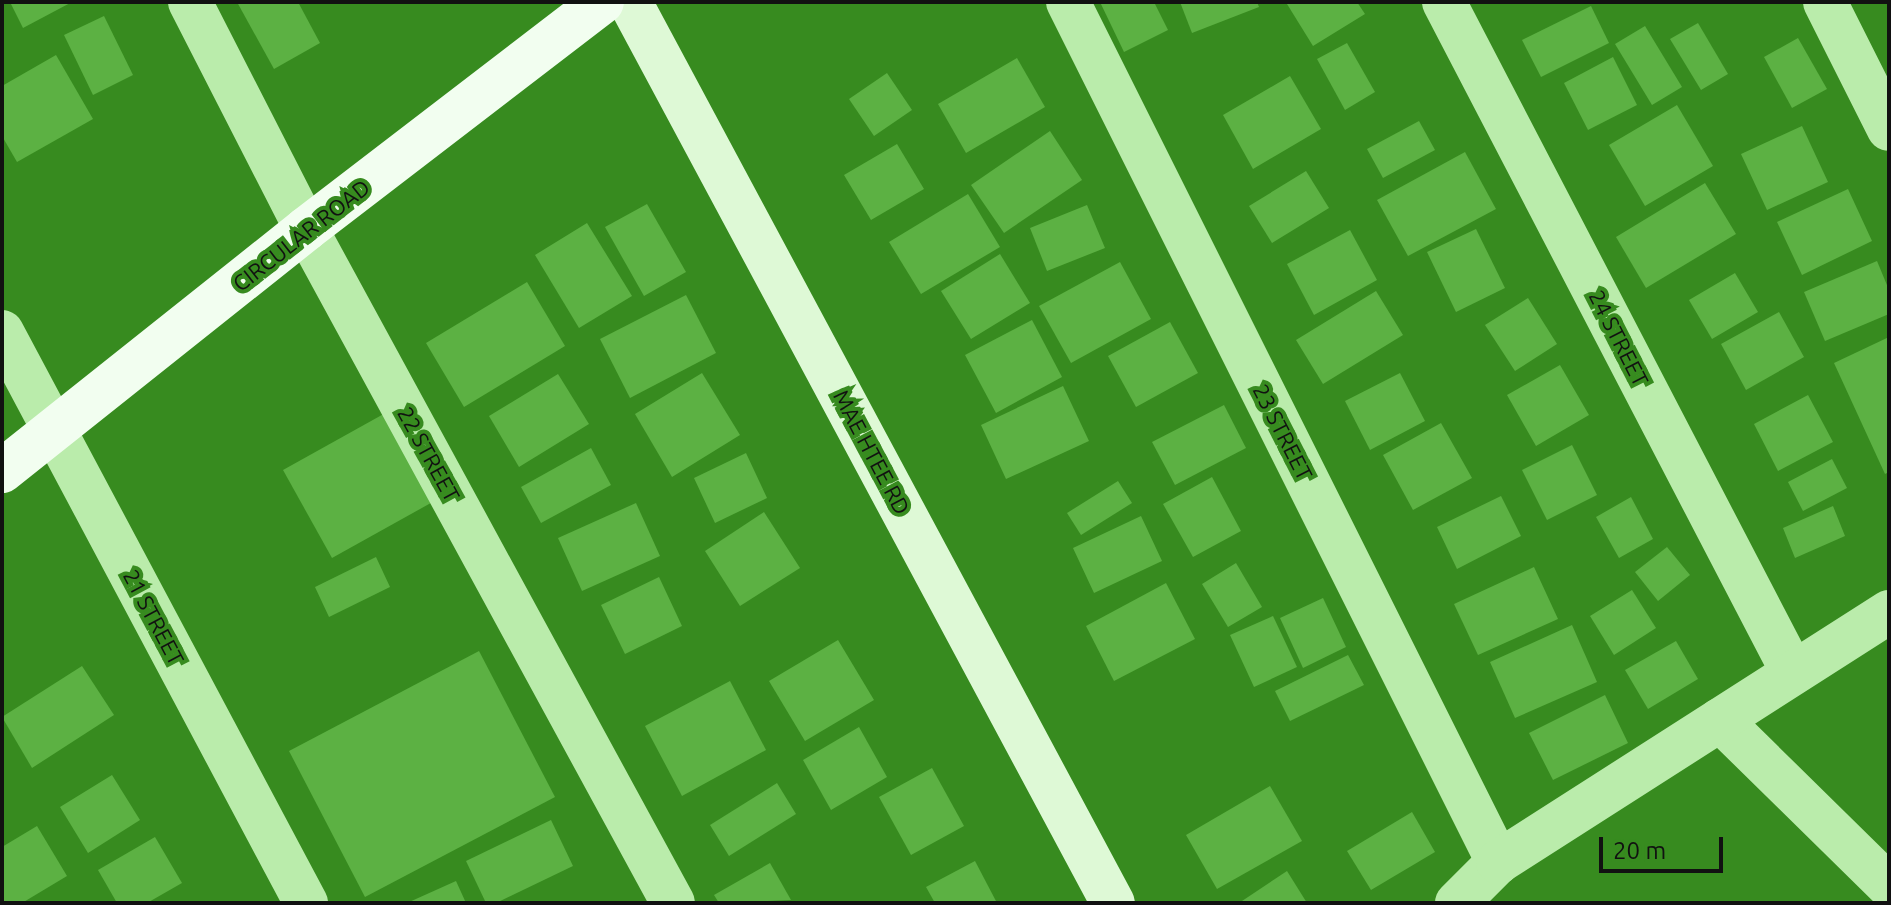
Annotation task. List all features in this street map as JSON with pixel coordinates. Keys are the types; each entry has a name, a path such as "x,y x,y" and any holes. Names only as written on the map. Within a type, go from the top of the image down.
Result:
{"main road":[{"name":"CIRCULAR ROAD","path":"2,471 55,432 306,229 602,2"}],"street":[{"name":"22 STREET","path":"190,2 306,229 673,903"},
{"name":"MAE HTEE RD","path":"630,2 1113,903"},
{"name":"23 STREET","path":"1068,2 1498,862"},
{"name":"24 STREET","path":"1444,2 1793,673"},
{"path":"1825,2 1889,129"},
{"name":"21 STREET","path":"2,332 306,903"},
{"path":"1457,903 1498,862 1889,612"},
{"path":"1720,720 1889,886"}],"building":[{"path":"10,2 72,2 23,28"},
{"path":"237,2 298,2 320,43 274,69"},
{"path":"1100,2 1154,2 1168,30 1124,52"},
{"path":"1180,2 1257,2 1259,7 1192,33"},
{"path":"1357,2 1365,14 1313,46 1287,4"},
{"path":"1591,6 1609,43 1541,77 1522,40"},
{"path":"104,16 133,75 93,95 64,35"},
{"path":"1698,23 1728,74 1701,90 1670,39"},
{"path":"1645,26 1682,87 1652,105 1615,44"},
{"path":"1798,38 1827,89 1792,108 1764,57"},
{"path":"1347,43 1375,92 1345,110 1317,59"},
{"path":"56,55 93,119 17,162 2,136 2,86"},
{"path":"1613,57 1637,105 1588,130 1564,83"},
{"path":"1017,58 1045,107 966,153 938,104"},
{"path":"887,73 912,110 874,136 849,99"},
{"path":"1290,76 1321,129 1253,169 1223,115"},
{"path":"1677,105 1713,166 1645,206 1609,145"},
{"path":"1419,121 1435,150 1383,178 1367,149"},
{"path":"1802,126 1828,182 1767,210 1741,154"},
{"path":"1050,131 1082,180 1004,233 971,185"},
{"path":"897,144 924,189 871,220 844,175"},
{"path":"1465,152 1496,209 1408,256 1377,200"},
{"path":"1306,171 1329,208 1272,243 1249,206"},
{"path":"1705,183 1736,234 1646,288 1616,237"},
{"path":"1848,189 1872,241 1802,275 1777,222"},
{"path":"968,194 1000,247 921,294 889,242"},
{"path":"647,204 686,272 644,296 605,227"},
{"path":"1087,205 1105,248 1047,271 1030,228"},
{"path":"587,223 632,296 579,328 535,255"},
{"path":"1476,229 1505,288 1456,312 1427,252"},
{"path":"1350,230 1377,280 1314,315 1287,264"},
{"path":"1000,254 1030,303 971,339 941,291"},
{"path":"1877,261 1889,290 1889,314 1825,341 1804,292"},
{"path":"1120,262 1151,319 1071,363 1039,306"},
{"path":"1735,273 1758,312 1712,339 1689,300"},
{"path":"527,282 565,346 464,407 426,343"},
{"path":"1376,291 1403,335 1323,384 1296,340"},
{"path":"686,295 716,353 630,398 600,339"},
{"path":"1528,298 1557,344 1515,371 1485,325"},
{"path":"1779,312 1804,357 1746,390 1721,344"},
{"path":"1032,320 1062,377 996,413 965,355"},
{"path":"1170,322 1198,373 1136,407 1108,356"},
{"path":"1889,337 1889,472 1885,474 1834,363"},
{"path":"1560,365 1589,415 1536,446 1507,395"},
{"path":"702,373 740,435 672,477 635,414"},
{"path":"1400,373 1425,421 1370,450 1345,401"},
{"path":"558,374 589,424 519,467 489,416"},
{"path":"1063,386 1089,441 1006,479 981,425"},
{"path":"1808,395 1833,442 1778,471 1754,424"},
{"path":"1224,405 1246,448 1175,485 1152,442"},
{"path":"389,411 438,499 332,558 283,470"},
{"path":"1441,423 1472,478 1413,510 1383,455"},
{"path":"1572,445 1597,495 1547,520 1522,470"},
{"path":"591,448 611,485 541,523 521,487"},
{"path":"746,453 767,498 715,523 694,478"},
{"path":"1832,459 1847,488 1803,511 1788,482"},
{"path":"1212,477 1241,531 1193,557 1163,504"},
{"path":"1118,481 1132,503 1081,535 1067,513"},
{"path":"1501,496 1521,536 1457,569 1437,527"},
{"path":"1631,497 1653,539 1619,558 1596,517"},
{"path":"636,503 660,556 582,591 558,538"},
{"path":"1833,506 1845,536 1795,558 1783,528"},
{"path":"764,512 800,568 740,606 705,551"},
{"path":"1141,516 1162,561 1094,593 1073,548"},
{"path":"1667,547 1690,575 1658,601 1635,572"},
{"path":"376,557 390,587 329,617 315,587"},
{"path":"1236,563 1262,607 1228,627 1202,584"},
{"path":"1534,567 1558,619 1478,655 1454,604"},
{"path":"659,577 682,626 625,654 601,605"},
{"path":"1166,583 1195,639 1114,681 1086,626"},
{"path":"1632,590 1656,628 1614,655 1590,616"},
{"path":"1323,598 1346,647 1303,668 1280,618"},
{"path":"1273,616 1297,667 1254,687 1230,635"},
{"path":"1572,625 1597,682 1515,718 1490,662"},
{"path":"838,640 874,700 805,741 769,681"},
{"path":"1676,641 1698,679 1648,709 1625,670"},
{"path":"479,651 555,797 365,897 289,751"},
{"path":"1348,655 1364,685 1290,721 1275,691"},
{"path":"82,666 114,715 32,768 2,717"},
{"path":"730,681 766,750 682,796 645,726"},
{"path":"1605,695 1628,743 1553,780 1529,733"},
{"path":"859,727 887,777 831,810 803,760"},
{"path":"932,768 964,826 911,855 879,797"},
{"path":"112,775 140,820 88,853 60,807"},
{"path":"777,783 796,814 729,856 710,825"},
{"path":"1270,786 1302,841 1217,889 1186,835"},
{"path":"1412,812 1435,852 1371,890 1347,851"},
{"path":"551,820 573,866 496,903 486,903 466,861"},
{"path":"37,826 67,876 22,903 2,903 2,847"},
{"path":"155,837 182,883 147,903 117,903 98,870"},
{"path":"975,861 997,903 935,903 926,887"},
{"path":"770,863 791,900 719,903 714,895"},
{"path":"1287,871 1307,903 1239,903"},
{"path":"456,881 466,903 407,903"}]}
